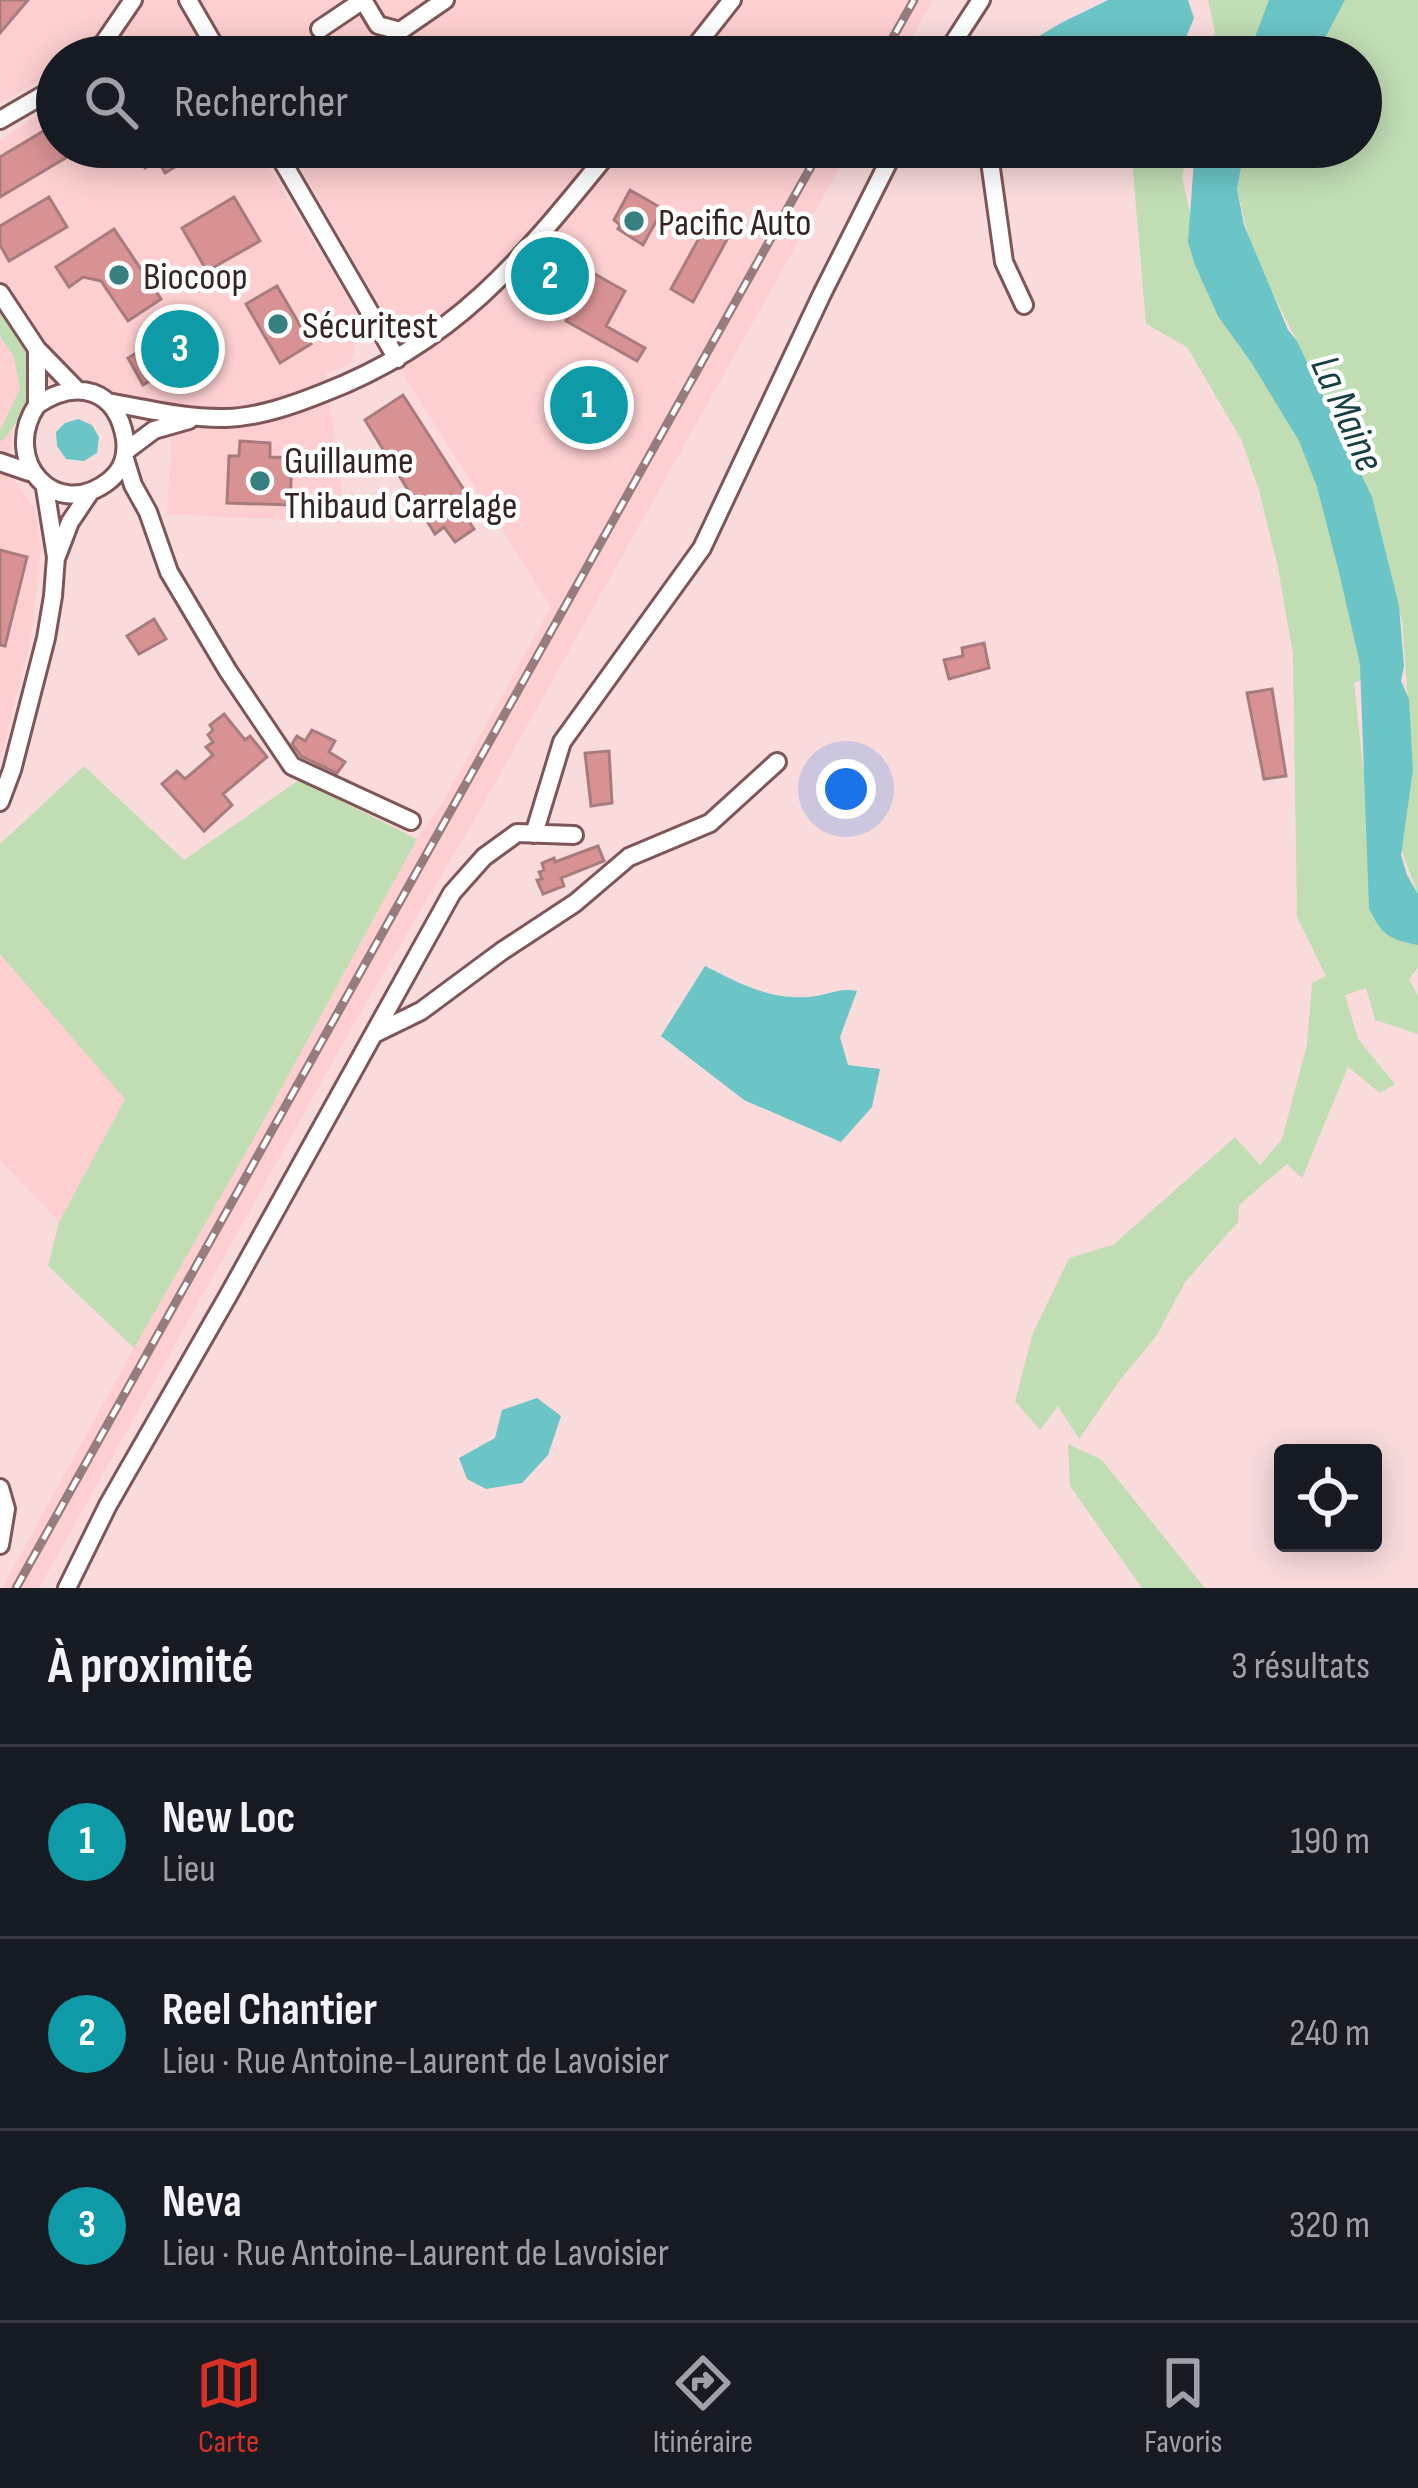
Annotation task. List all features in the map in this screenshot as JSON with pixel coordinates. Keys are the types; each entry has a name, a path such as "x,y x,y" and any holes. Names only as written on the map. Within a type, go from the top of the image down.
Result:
{"street":[{"path":"108,36 133,0"},
{"path":"188,0 209,36"},
{"path":"320,29 363,0 378,26 400,31 445,0"},
{"path":"704,36 733,0"},
{"path":"960,36 981,0"},
{"path":"0,120 36,99"},
{"path":"286,168 397,358"},
{"path":"28,472 20,440 26,418 56,392 76,389 108,402 231,418 300,402 370,373 469,309 546,229 596,168"},
{"path":"534,834 562,742 702,548 885,168"},
{"path":"991,168 1004,262 1024,305"},
{"path":"0,293 37,350 76,389"},
{"path":"37,350 37,405"},
{"path":"108,402 121,419 133,485 169,572 292,766 411,821"},
{"path":"0,802 46,638 56,557 70,522 95,491 117,475 126,455 154,430 200,417"},
{"path":"0,449 20,440"},
{"path":"0,462 28,472 45,488 66,496 95,491 125,496 148,512"},
{"path":"45,488 56,557"},
{"path":"376,1033 421,1012 575,903 629,857 710,823 777,761"},
{"path":"67,1588 108,1505 452,893 484,856 517,833 574,835"},
{"path":"0,1488 6,1509 0,1544"}],"shaded area":[{"path":"0,0 933,0 913,36 36,36 36,83 0,103"},
{"path":"36,116 36,168 270,168 363,324 350,364 326,373 346,523 167,514 174,404 136,401 73,375 35,390 24,402 11,433 11,476 34,508 41,549 31,639 0,759 0,141"},
{"path":"301,168 839,168 39,1588 2,1588 417,839 444,800 551,607 404,376 382,310"},
{"path":"0,954 125,1099 59,1222 0,1160"}],"green space":[{"path":"1208,0 1418,0 1418,894 1401,849 1413,770 1402,620 1336,418 1273,294 1248,235 1237,189 1242,168 1382,168 1382,36 1213,36"},
{"path":"1133,168 1184,168 1198,247 1320,468 1372,675 1354,683 1363,767 1379,786 1418,935 1418,968 1409,979 1418,996 1418,1034 1375,1020 1366,988 1345,995 1358,1039 1395,1084 1380,1093 1348,1067 1302,1178 1287,1164 1239,1205 1238,1222 1185,1282 1157,1335 1079,1439 1058,1406 1040,1430 1015,1401 1033,1333 1069,1258 1113,1245 1235,1137 1260,1165 1282,1139 1307,1045 1312,983 1326,976 1297,917 1293,654 1259,490 1241,439 1187,347 1146,324"},
{"path":"0,308 31,362 34,390 0,442 0,430 20,389 14,357 0,336"},
{"path":"84,766 184,860 299,780 417,839 134,1348 48,1266 59,1222 125,1099 0,954 0,844"},
{"path":"1068,1444 1102,1460 1205,1588 1142,1588 1070,1486"}],"water":[{"path":"1108,0 1188,0 1194,18 1187,36 1039,36"},
{"path":"1269,0 1345,0 1326,36 1255,36"},
{"path":"1193,168 1241,168 1237,189 1244,225 1288,330 1372,497 1399,606 1401,681 1409,699 1413,770 1401,855 1418,894 1418,945 1388,935 1369,908 1360,664 1317,487 1299,441 1218,316 1188,242"},
{"path":"78,419 92,425 99,437 97,453 84,461 66,459 57,446 56,432"},
{"path":"705,966 780,996 857,991 840,1037 848,1065 880,1069 872,1107 841,1142 744,1100 661,1036"},
{"path":"537,1398 561,1416 548,1455 522,1483 486,1489 467,1479 459,1458 495,1438 502,1410"}],"building":[{"path":"0,0 28,0 0,33"},
{"path":"36,136 36,168 49,168 0,197 0,157"},
{"name":"Pacific Auto","path":"630,190 663,209 643,245 618,229 614,220"},
{"path":"49,197 67,227 9,261 0,245 0,226"},
{"path":"234,197 260,241 207,271 182,228"},
{"path":"709,220 731,232 693,302 671,289"},
{"name":"Biocoop","path":"114,229 161,299 128,321 101,281 83,277 69,287 56,267"},
{"path":"558,249 576,265 542,304 523,287"},
{"path":"593,273 625,291 606,326 645,348 637,361 566,321"},
{"name":"Sécuritest","path":"277,286 311,344 280,363 246,304"},
{"path":"204,320 217,342 143,385 128,358 148,346 151,352"},
{"path":"579,374 621,397 598,437 557,413"},
{"path":"403,395 475,507 464,514 474,529 455,542 444,527 435,534 365,420"},
{"name":"Guillaume Thibaud Carrelage","path":"240,441 270,443 270,457 292,458 290,505 227,503 229,456 239,456"},
{"path":"0,550 27,557 5,646 0,645"},
{"path":"154,619 166,639 139,654 127,636"},
{"path":"984,643 989,668 949,679 944,660 963,656 962,648"},
{"path":"1272,689 1286,776 1264,779 1247,693"},
{"path":"224,714 267,757 223,794 232,805 204,831 162,784 177,771 185,779 213,755 206,747 213,742 208,735 213,730 210,725"},
{"path":"312,730 335,741 329,752 345,762 337,773 301,756 292,744 297,736 305,741"},
{"path":"609,751 612,803 591,806 585,753"},
{"path":"598,846 604,861 561,878 564,886 543,894 537,880 542,879 542,863"}],"railway":[{"path":"894,36 914,0"},
{"path":"16,1588 810,168"}],"place":[{"name":"Pacific Auto","path":"634,221"},
{"name":"Biocoop","path":"119,275"},
{"name":"Reel Chantier","path":"550,276"},
{"name":"Sécuritest","path":"278,324"},
{"name":"Neva","path":"180,349"},
{"name":"New Loc","path":"589,405"},
{"name":"Guillaume Thibaud Carrelage","path":"260,481"}],"water label":[{"name":"La Maine","path":"1349,413"}]}
